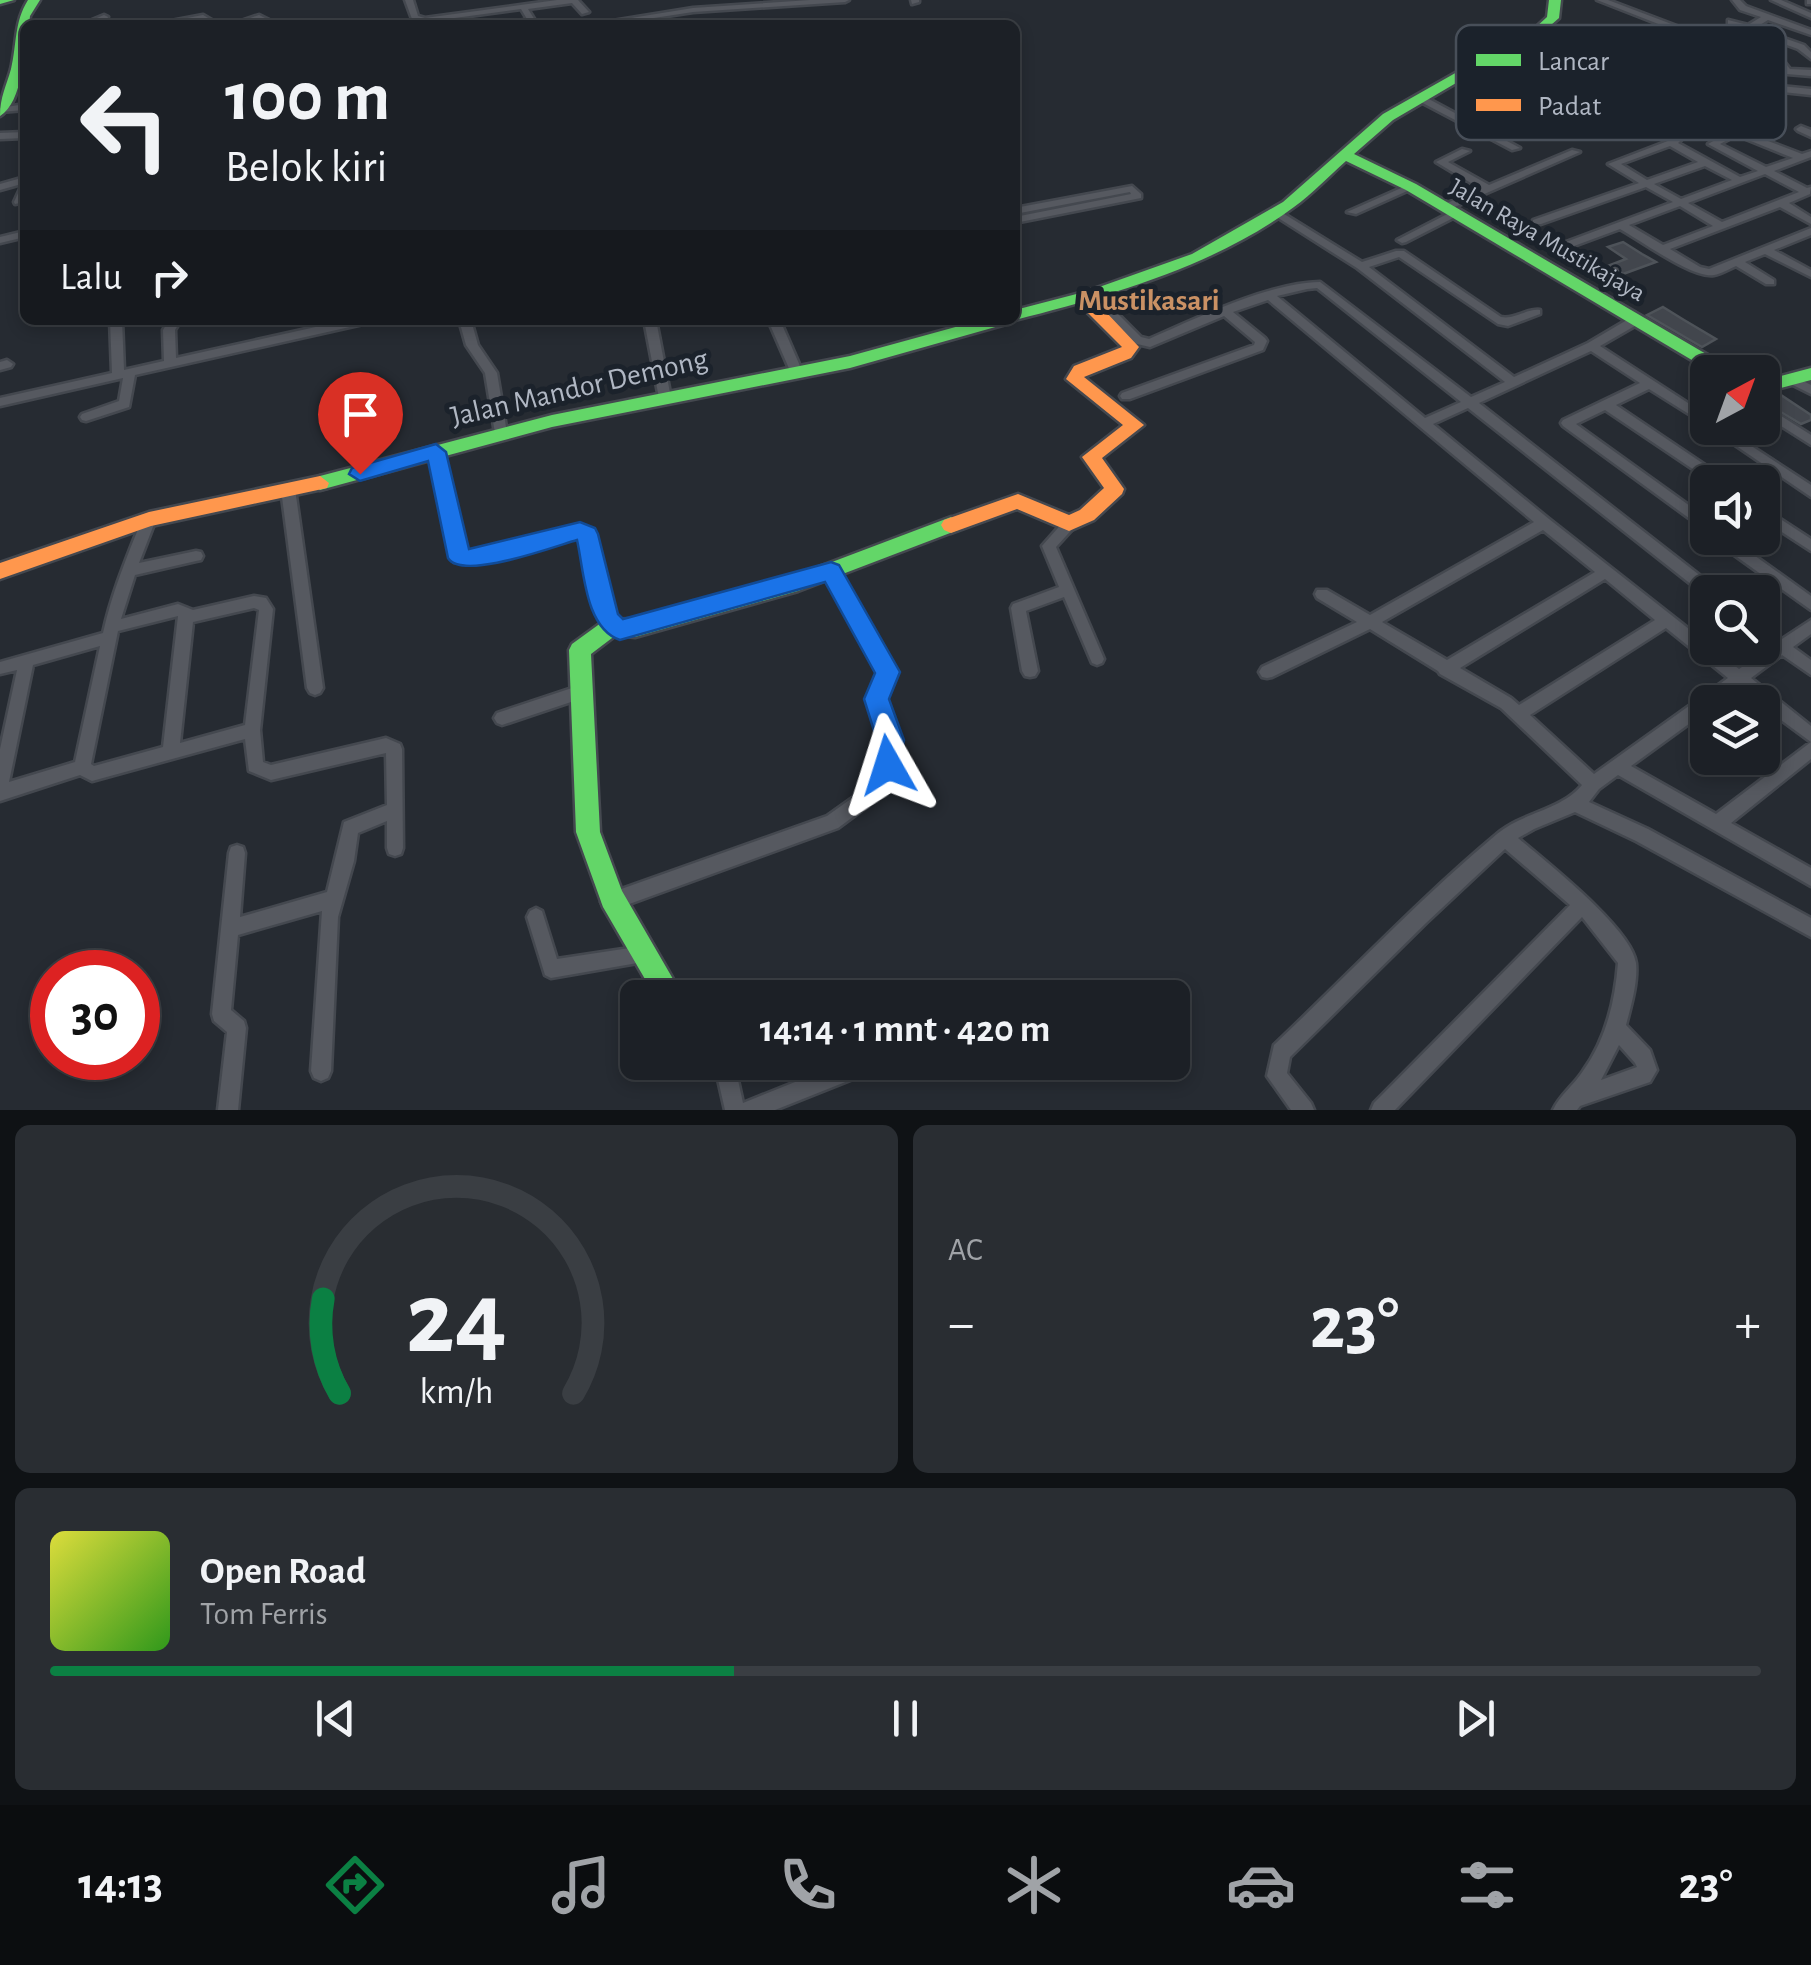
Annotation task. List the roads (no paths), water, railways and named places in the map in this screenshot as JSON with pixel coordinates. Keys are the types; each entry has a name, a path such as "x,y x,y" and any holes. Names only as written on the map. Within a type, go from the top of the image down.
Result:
{"main road":[{"path":"0,1 8,0"},
{"path":"1545,25 1551,20 1554,0"},
{"path":"10,101 20,53"},
{"path":"1020,315 1181,264 1276,212 1374,126 1422,100 1456,75"},
{"name":"Jalan Raya Mustikajaya","path":"1343,154 1451,210 1695,355"},
{"path":"659,980 610,902 588,832 580,650 612,626 635,628 831,571 1009,500 1026,501 1070,524 1116,489 1091,457 1135,424 1075,380 1080,370 1125,354 1131,347 1088,296"},
{"name":"Jalan Mandor Demong","path":"0,571 150,520 288,489 501,433 797,373 957,326"},
{"path":"1780,385 1806,381"}],"street":[{"path":"188,17 189,0"},
{"path":"461,20 509,4 522,7 574,0 584,12"},
{"path":"624,20 738,3 845,0"},
{"path":"1601,0 1669,25"},
{"path":"1736,0 1743,8 1811,33"},
{"path":"1775,0 1811,16"},
{"path":"807,1 816,18"},
{"path":"522,7 530,20"},
{"path":"681,11 686,20"},
{"path":"1754,25 1768,18"},
{"path":"176,20 208,20"},
{"path":"1731,22 1740,25"},
{"path":"1786,42 1801,47 1811,57"},
{"path":"1786,71 1811,73"},
{"path":"1786,90 1811,92"},
{"path":"1422,100 1456,118"},
{"path":"1500,140 1515,148"},
{"path":"1673,144 1675,140"},
{"path":"1720,140 1714,143 1809,191"},
{"path":"1759,140 1805,156"},
{"path":"1722,226 1613,164 1673,144 1740,181"},
{"path":"1464,151 1441,162 1488,189"},
{"path":"1402,240 1488,189 1575,152"},
{"path":"1570,244 1805,156"},
{"path":"1537,222 1706,162"},
{"path":"1352,212 1411,188"},
{"path":"1020,210 1132,189 1138,196 1020,219"},
{"path":"1662,249 1809,191"},
{"path":"1781,203 1811,220"},
{"path":"1276,212 1361,266 1513,382"},
{"path":"1622,226 1703,273 1811,231"},
{"path":"1796,237 1811,246"},
{"path":"1767,251 1811,274"},
{"path":"1361,266 1400,253 1498,320 1508,322 1536,312"},
{"path":"1737,262 1770,282"},
{"path":"1088,296 1144,342 1309,283 1320,285 1469,406 1690,576"},
{"path":"1270,296 1544,523 1811,735"},
{"path":"1126,396 1260,347 1261,341 1227,313"},
{"path":"1423,424 1592,346 1636,320"},
{"path":"86,417 125,404 117,325"},
{"path":"170,363 172,325"},
{"path":"298,336 299,325"},
{"path":"0,402 343,325"},
{"path":"466,325 472,345 491,373 501,433"},
{"path":"651,325 666,398"},
{"path":"776,325 797,373"},
{"path":"1592,346 1690,411"},
{"path":"1648,384 1567,423 1690,514"},
{"path":"1606,404 1696,465"},
{"path":"1780,420 1811,441"},
{"path":"1741,445 1811,492"},
{"path":"436,452 459,558 479,558 580,531 590,540 612,626"},
{"path":"288,489 316,688"},
{"path":"82,767 111,632 128,572 150,520"},
{"path":"1267,672 1367,624 1544,523"},
{"path":"1070,524 1049,546 1097,658"},
{"path":"1780,524 1811,546"},
{"path":"1744,555 1811,604"},
{"path":"128,572 196,556"},
{"path":"610,902 832,822 865,802 879,784 888,765 890,740 876,699 888,672 831,571"},
{"path":"1445,669 1606,572"},
{"path":"1030,671 1018,608 1067,590"},
{"path":"1322,594 1367,624 1496,696 1593,784"},
{"path":"188,617 254,602 264,605 252,730 255,766 271,773 391,746 395,848"},
{"path":"0,668 178,610 187,612 171,750"},
{"path":"1518,714 1666,620"},
{"path":"1811,626 1780,646 1811,669"},
{"path":"26,660 0,791 82,767"},
{"path":"1304,1110 1276,1076 1281,1052 1505,838 1522,825 1578,805 1593,784 1753,665"},
{"path":"502,718 581,692"},
{"path":"82,767 92,774 252,730"},
{"path":"1718,823 1811,749"},
{"path":"1616,766 1811,877"},
{"path":"1578,805 1642,835 1811,928"},
{"path":"321,1071 328,930 350,828 395,810"},
{"path":"1505,838 1582,905 1627,962 1616,1028 1592,1077 1568,1104"},
{"path":"228,1110 237,1028 220,1014 237,852"},
{"path":"231,928 335,899"},
{"path":"1381,1110 1582,905"},
{"path":"536,917 551,969 643,955"},
{"path":"1568,1104 1643,1075 1647,1070 1644,1057 1616,1028"},
{"path":"728,1080 735,1110"},
{"path":"750,1110 826,1080"}],"district":[{"name":"Mustikasari","path":"1149,300"}]}
